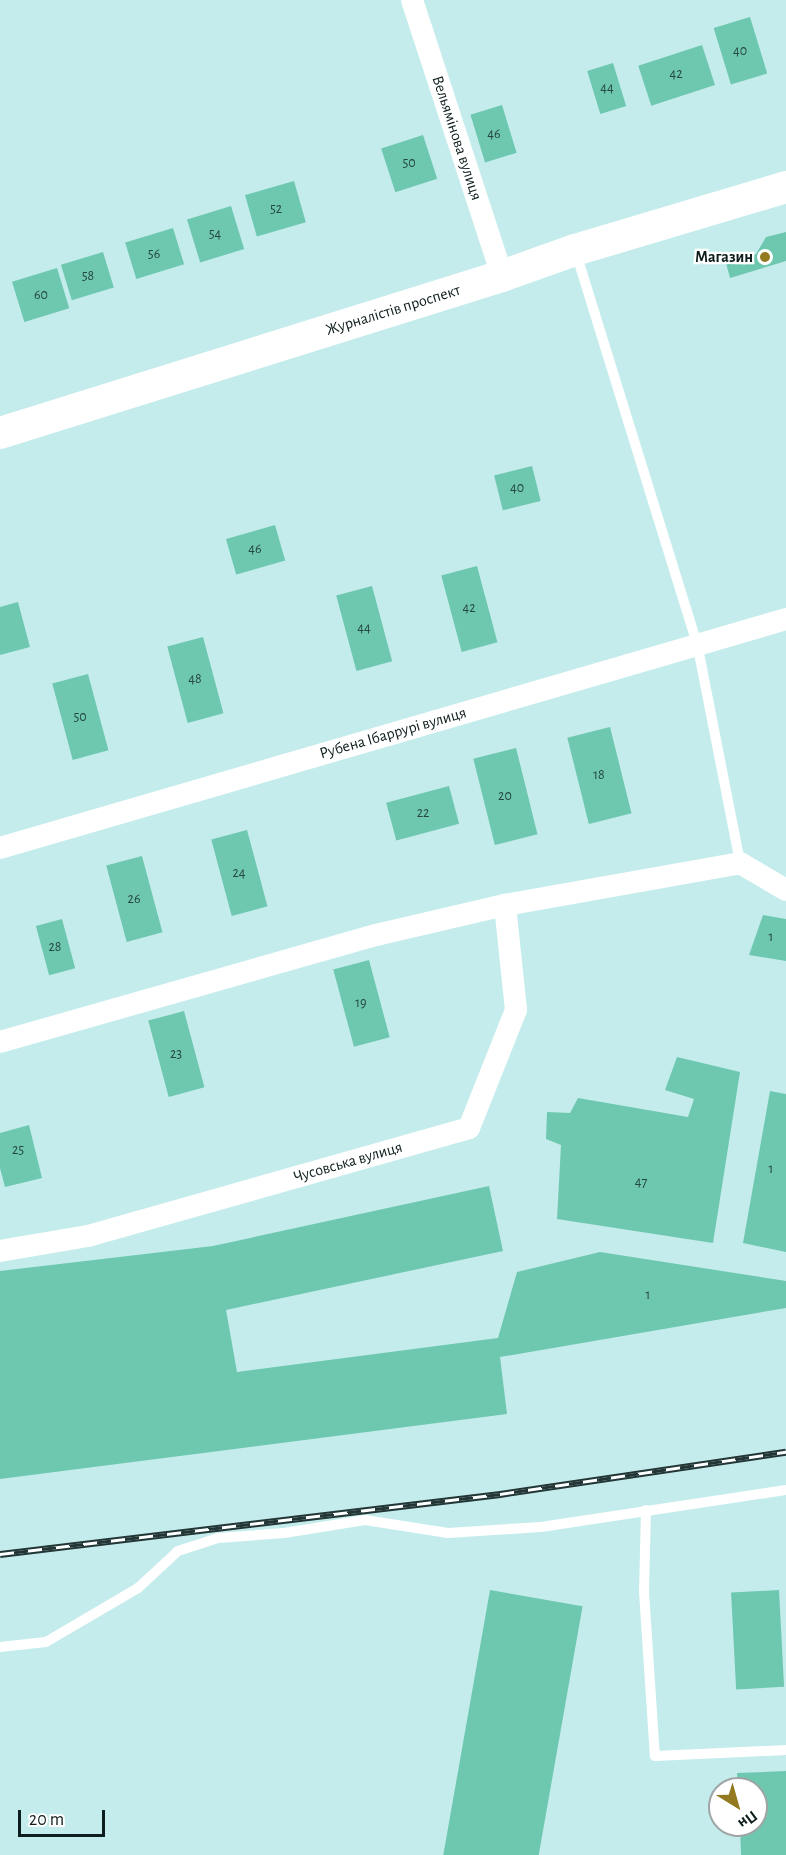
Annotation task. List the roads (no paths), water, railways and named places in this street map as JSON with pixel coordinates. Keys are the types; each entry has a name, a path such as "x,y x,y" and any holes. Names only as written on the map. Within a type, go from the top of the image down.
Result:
{"main road":[{"name":"Журналістів проспект","path":"0,433 502,276 575,250 786,187"}],"street":[{"name":"Вельямінова вулиця","path":"412,0 502,276"},
{"name":"Рубена Ібаррурі вулиця","path":"0,848 786,619"},
{"path":"0,1042 376,935 505,905 740,863 786,890"},
{"name":"Чусовська вулиця","path":"0,1251 88,1236 469,1128 516,1010 505,905"}],"lane":[{"path":"575,250 697,644 740,863"},
{"path":"0,1647 46,1642 138,1588 178,1551 218,1538 284,1533 365,1520 448,1533 541,1527 786,1490"},
{"path":"646,1510 644,1592 655,1756 786,1750"}],"railway":[{"path":"0,1554 500,1494 786,1452"}],"place":[{"name":"Магазин","path":"765,257"}]}
